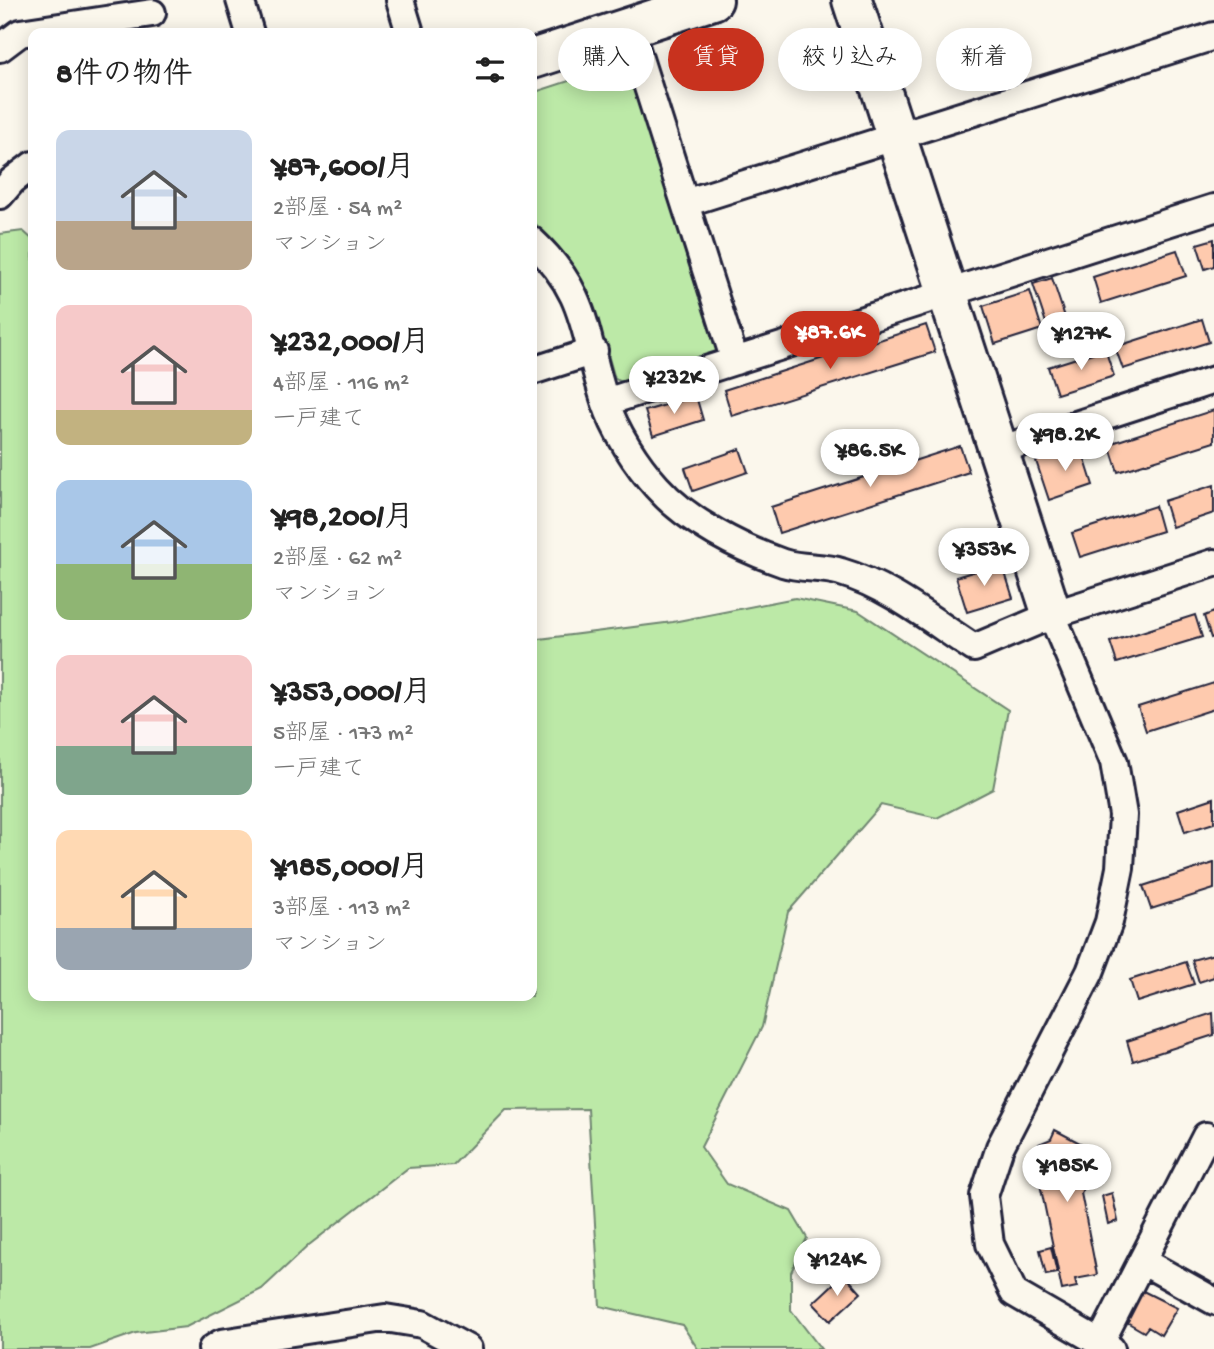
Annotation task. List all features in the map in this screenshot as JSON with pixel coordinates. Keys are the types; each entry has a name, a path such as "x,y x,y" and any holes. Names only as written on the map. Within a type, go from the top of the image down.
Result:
{"street":[{"path":"240,0 248,28"},
{"path":"400,0 408,28"},
{"path":"537,57 713,0"},
{"path":"852,0 1052,615 1114,762 1123,815 1120,868 1110,922 1090,972 1000,1147 984,1196 990,1244 1014,1293 1106,1346 1142,1261 1206,1136 1214,1140"},
{"path":"57,28 153,15"},
{"path":"629,27 735,361"},
{"path":"0,48 20,33 28,32"},
{"path":"685,203 1214,36"},
{"path":"4,181 28,168"},
{"path":"606,402 1214,208"},
{"path":"537,246 554,262 580,306 606,402 628,447 657,488 695,519 740,544 785,564 840,571 877,586 974,648 1052,615 1214,563"},
{"path":"537,369 594,351"},
{"path":"999,450 1214,380"},
{"path":"1142,1261 1214,1301"},
{"path":"212,1349 221,1343 385,1318 422,1324 468,1349"}],"green space":[{"path":"558,85 558,91 639,91 720,344 713,360 630,385 615,379 587,292 566,256 537,225 537,91"},
{"path":"23,231 28,236 28,1001 537,1001 537,639 673,622 795,598 858,611 1008,710 993,789 937,818 881,805 788,912 762,1027 701,1147 727,1184 791,1211 807,1238 791,1272 791,1310 821,1349 698,1349 682,1325 600,1306 588,1109 506,1110 453,1165 408,1168 309,1245 262,1289 186,1327 136,1333 90,1349 0,1349 0,234"}],"building":[{"path":"1214,239 1214,266 1205,269 1197,244"},
{"path":"1177,250 1186,276 1101,303 1093,277"},
{"path":"1052,278 1067,323 1048,329 1033,284"},
{"path":"1030,291 1042,329 995,344 983,306"},
{"path":"1202,319 1209,342 1123,369 1115,347"},
{"path":"926,325 935,352 732,416 724,390"},
{"path":"1105,349 1114,376 1057,394 1048,367"},
{"path":"696,396 703,420 653,436 645,411"},
{"path":"1214,410 1214,442 1118,472 1109,444"},
{"path":"960,446 969,472 779,533 771,507"},
{"path":"1081,447 1093,485 1049,500 1036,461"},
{"path":"740,449 748,472 693,491 685,468"},
{"path":"1214,485 1214,513 1172,527 1164,501"},
{"path":"1155,506 1162,531 1080,557 1072,533"},
{"path":"1002,563 1013,598 967,612 956,577"},
{"path":"1214,612 1214,637 1211,638 1204,616"},
{"path":"1195,615 1202,637 1117,663 1110,642"},
{"path":"1214,683 1214,709 1146,731 1138,707"},
{"path":"1214,798 1214,823 1185,832 1178,810"},
{"path":"1214,863 1214,889 1151,909 1143,886"},
{"path":"1214,954 1214,977 1199,982 1192,960"},
{"path":"1186,962 1194,984 1137,1002 1130,980"},
{"path":"1213,1013 1214,1035 1133,1061 1127,1041"},
{"path":"1055,1130 1101,1154 1081,1193 1097,1275 1075,1279 1077,1287 1062,1290 1034,1155 1039,1144 1051,1139"},
{"path":"1112,1193 1118,1221 1108,1224 1102,1196"},
{"path":"1051,1247 1057,1273 1046,1275 1040,1250"},
{"path":"844,1274 861,1293 830,1321 813,1303"},
{"path":"1143,1291 1177,1308 1161,1335 1148,1327 1144,1332 1125,1321"}]}
